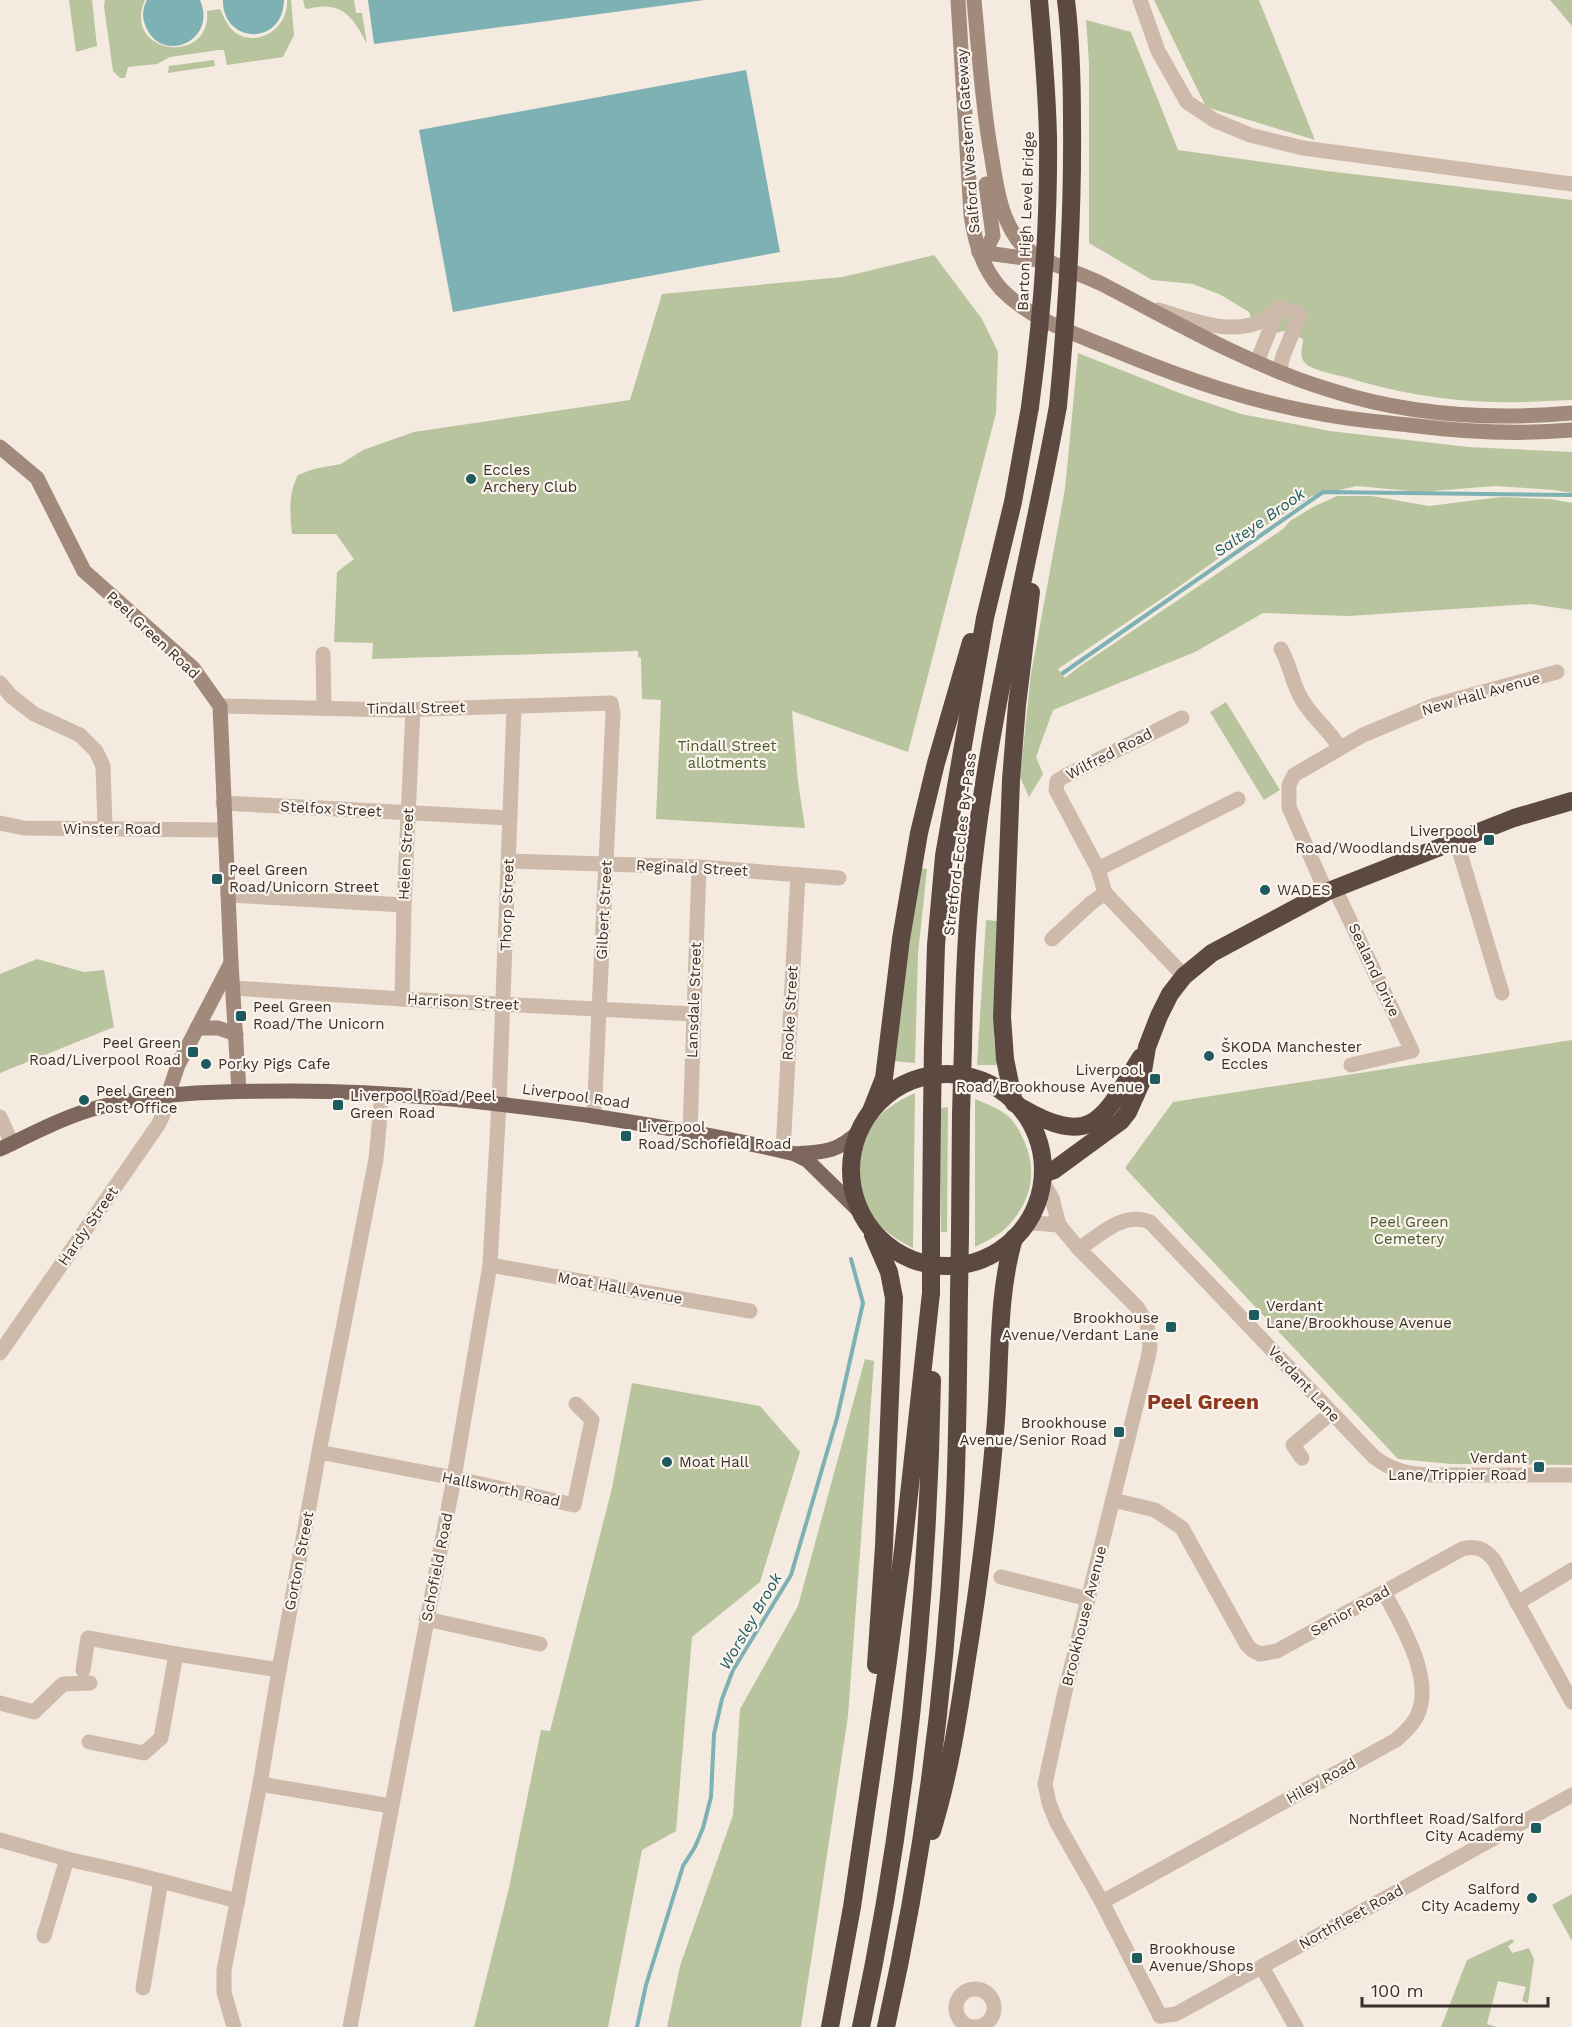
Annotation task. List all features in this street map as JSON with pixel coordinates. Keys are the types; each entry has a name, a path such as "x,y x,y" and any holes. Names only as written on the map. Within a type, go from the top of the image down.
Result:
{"highway":[{"name":"Barton High Level Bridge","path":"1030,407 1040,333 1047,198 1047,105 1039,0"},
{"name":"Stretford-Eccles By-Pass","path":"913,1890 946,1634 955,1497 965,949 973,864 985,779 1013,624 1058,406 1067,313 1073,195 1072,88 1066,0"},
{"name":"Stretford-Eccles By-Pass","path":"931,1293 933,1046 936,945 944,855 985,618 1013,502 1030,407"},
{"path":"1015,1104 1005,1059 1002,1017 1012,770 1017,705 1046,471"},
{"path":"875,1742 876,1666 884,1546 894,1315 892,1282 853,1189 851,1170 853,1152 885,1078 909,890 924,812 957,686 1013,502"},
{"path":"1015,1104 1054,1124 1072,1127 1092,1122 1107,1112 1116,1101 1147,1047 1170,994 1198,963 1223,945 1330,890 1514,818 1572,801"},
{"path":"1042,1178 1121,1120 1128,1112 1141,1083 1147,1047"},
{"path":"871,1111 899,1087 921,1078 945,1075 969,1077 981,1081 1002,1093 1015,1104 1029,1122 1038,1142 1042,1178 1036,1204 1020,1231 1006,1265 992,1464 974,1620 944,1789 913,1890 886,2027"},
{"path":"865,1219 884,1243 894,1250 915,1261 938,1266 962,1265 985,1258 1005,1246 1020,1231"},
{"path":"830,2027 852,1907 903,1550 931,1293"},
{"path":"861,2027 887,1892 912,1714 928,1512 932,1387 931,1293"}],"main road":[{"name":"Liverpool Road","path":"6,1147 84,1111 137,1099 168,1095 239,1091 382,1094 499,1103 690,1132 789,1153 807,1160 865,1219"},
{"name":"Liverpool Road","path":"789,1153 834,1150 861,1130"}],"street":[{"name":"Salford Western Gateway","path":"958,0 971,215 979,252 987,270 1002,290 1015,301 1045,322 1163,370 1232,393 1326,415 1489,433 1572,430"},
{"name":"Salford Western Gateway","path":"974,0 982,101 998,196 1004,216 1024,247 1032,253 1097,281 1257,362 1329,390 1397,407 1477,415 1530,417 1572,413"},
{"path":"1140,0 1158,51 1187,102 1214,120 1250,135 1303,148 1572,184"},
{"path":"979,252 987,248 993,236 983,164 988,135"},
{"path":"979,252 1051,261"},
{"path":"1146,307 1217,326 1235,327 1265,319 1279,307"},
{"path":"1279,307 1299,315 1282,356 1279,372"},
{"path":"1257,362 1279,307"},
{"name":"Peel Green Road","path":"0,447 37,478 84,571 193,668 220,706"},
{"path":"1281,649 1283,668 1300,697 1318,723 1332,734 1340,747"},
{"path":"324,654 324,708"},
{"name":"New Hall Avenue","path":"1330,890 1289,807 1289,785 1294,775 1363,735 1435,705 1557,672"},
{"path":"0,683 11,696 34,714 80,735 96,751 103,766 105,828"},
{"name":"Tindall Street","path":"220,706 413,709 611,703"},
{"name":"Gilbert Street","path":"594,1116 613,713 611,703"},
{"path":"220,706 239,1091"},
{"name":"Thorp Street","path":"499,1103 514,707"},
{"name":"Helen Street","path":"402,999 413,709"},
{"name":"Wilfred Road","path":"1182,718 1065,776 1057,781 1056,790 1098,869 1105,892 1184,976"},
{"path":"1098,869 1238,799"},
{"name":"Stelfox Street","path":"224,803 510,818"},
{"name":"Winster Road","path":"0,823 24,828 225,830"},
{"path":"1456,840 1502,993"},
{"name":"Reginald Street","path":"508,861 699,867 839,878"},
{"name":"Lansdale Street","path":"690,1132 699,867"},
{"name":"Rooke Street","path":"789,1153 798,875"},
{"name":"Sealand Drive","path":"1330,890 1412,1051 1351,1065"},
{"path":"1052,939 1105,892"},
{"path":"228,895 404,905"},
{"path":"168,1095 178,1065 231,963"},
{"name":"Harrison Street","path":"233,988 694,1014"},
{"path":"197,1028 218,1028 236,1035"},
{"name":"Gorton Street","path":"234,2027 224,1992 224,1970 260,1784 319,1452 376,1159 382,1094"},
{"name":"Hardy Street","path":"0,1352 158,1125 168,1095"},
{"name":"Schofield Road","path":"350,2027 454,1478 490,1265 499,1103"},
{"path":"0,1117 6,1147"},
{"name":"Brookhouse Avenue","path":"1042,1178 1052,1198 1059,1225 1079,1249 1137,1307 1147,1323 1149,1334 1148,1358 1045,1784 1057,1823 1102,1902 1156,2021"},
{"name":"Verdant Lane","path":"1079,1249 1126,1219 1138,1218 1150,1222 1331,1413 1374,1457 1391,1469 1404,1473 1432,1475 1572,1475"},
{"path":"1020,1231 1034,1223 1059,1225"},
{"name":"Moat Hall Avenue","path":"490,1265 750,1311"},
{"name":"Hallsworth Road","path":"319,1452 454,1478 574,1505 592,1420 576,1404"},
{"path":"1302,1458 1293,1445 1331,1413"},
{"name":"Senior Road","path":"1113,1500 1155,1509 1182,1528 1238,1630 1247,1645 1256,1653 1266,1654 1276,1651 1462,1549 1482,1548 1490,1554 1572,1702"},
{"path":"1517,1603 1572,1570"},
{"path":"1001,1577 1088,1599"},
{"name":"Hiley Road","path":"1102,1902 1396,1740 1406,1731 1416,1718 1422,1701 1421,1682 1410,1644 1384,1592"},
{"path":"426,1620 540,1644"},
{"path":"0,1703 34,1712 63,1684 86,1677 88,1638 279,1670"},
{"path":"89,1742 144,1753 160,1738 176,1654"},
{"path":"260,1784 391,1806"},
{"name":"Northfleet Road","path":"1156,2021 1176,2014 1572,1795"},
{"path":"0,1840 238,1901"},
{"path":"44,1936 67,1859"},
{"path":"143,1988 161,1881"},
{"path":"1262,1967 1296,2027"}],"green space":[{"path":"69,0 92,0 97,46 76,52"},
{"path":"105,0 145,0 141,18 145,32 155,42 169,47 183,46 196,40 205,29 207,11 220,9 229,27 235,33 248,38 265,35 273,31 284,18 287,0 291,0 294,35 283,57 227,65 224,50 219,50 170,57 157,64 128,67 125,78 120,78 113,71"},
{"path":"303,0 354,0 356,13 362,13 367,44 357,26 345,13 330,7 308,9 305,8"},
{"path":"1154,0 1259,0 1315,140 1206,107"},
{"path":"1550,0 1572,0 1572,26"},
{"path":"1086,20 1131,32 1178,150 1327,171 1572,200 1572,400 1504,402 1438,398 1382,387 1319,370 1304,361 1303,339 1284,331 1276,333 1253,324 1249,312 1221,295 1193,284 1152,280 1089,243 1089,62"},
{"path":"214,60 215,66 168,73 169,66"},
{"name":"Tindall Street allotments","path":"934,255 982,319 998,352 996,413 908,752 792,711 798,782 805,828 656,819 661,700 642,699 641,658 638,657 638,651 372,659 373,643 334,642 337,572 354,559 336,534 292,534 291,497 298,475 314,469 341,464 363,450 414,432 630,400 662,294 843,277"},
{"path":"1078,353 1182,394 1241,414 1330,431 1468,447 1572,452 1572,493 1495,486 1420,492 1357,486 1312,496 1251,535 1058,669 1065,678 1283,529 1290,521 1337,496 1372,496 1429,506 1501,497 1551,499 1572,503 1572,610 1531,604 1349,616 1263,613 1195,652 1053,710 1036,757 1043,774 1029,797 1020,777 1031,674 1065,489"},
{"path":"1226,702 1280,790 1264,800 1210,712"},
{"path":"918,868 927,869 918,954 915,1063 893,1061"},
{"path":"986,920 997,921 994,1038 997,1065 977,1065"},
{"path":"37,959 84,972 104,970 114,1027 0,1073 0,974"},
{"name":"Peel Green Cemetery","path":"1572,1040 1572,1465 1452,1464 1398,1459 1125,1168 1173,1102"},
{"path":"915,1093 913,1248 887,1232 869,1213 858,1191 854,1169 858,1147 869,1127 888,1108"},
{"path":"975,1099 992,1106 1013,1122 1022,1136 1029,1155 1031,1177 1026,1199 1014,1219 999,1234 975,1247"},
{"path":"948,1107 947,1232 941,1232 941,1108"},
{"path":"865,1359 874,1361 848,1716 801,2027 667,2027 680,1966 733,1815 740,1709 798,1606"},
{"path":"632,1383 760,1406 800,1452 760,1582 692,1637 676,1831 642,1850 608,2027 474,2027 509,1888 541,1730 550,1731 612,1488"},
{"path":"1572,1894 1572,1941 1552,1905"},
{"path":"1512,1939 1514,1942 1508,1946 1512,1953 1529,1948 1534,1959 1528,2003 1522,2001 1526,1987 1498,1981 1487,2024 1497,2027 1441,2027 1467,1960"}],"water":[{"path":"147,0 200,0 204,14 201,27 195,37 175,46 164,45 154,38 146,27 143,17"},
{"path":"223,0 284,0 281,15 274,26 264,32 253,34 242,32 232,25 225,15"},
{"path":"368,0 704,0 374,44"},
{"path":"746,70 780,252 453,312 419,130"}],"waterway":[{"name":"Salteye Brook","path":"1063,673 1323,492 1572,495"},
{"name":"Worsley Brook","path":"637,2027 646,1985 683,1866 703,1828 711,1797 714,1734 722,1699 733,1670 791,1575 837,1418 863,1303 851,1259"}],"place":[{"name":"Eccles Archery Club","path":"471,479"},
{"name":"Liverpool Road/Woodlands Avenue","path":"1489,840"},
{"name":"Peel Green Road/Unicorn Street","path":"217,879"},
{"name":"WADES","path":"1265,890"},
{"name":"Peel Green Road/The Unicorn","path":"241,1016"},
{"name":"Peel Green Road/Liverpool Road","path":"193,1052"},
{"name":"ŠKODA Manchester Eccles","path":"1209,1056"},
{"name":"Porky Pigs Cafe","path":"206,1064"},
{"name":"Liverpool Road/Brookhouse Avenue","path":"1155,1079"},
{"name":"Peel Green Post Office","path":"84,1100"},
{"name":"Liverpool Road/Peel Green Road","path":"338,1105"},
{"name":"Liverpool Road/Schofield Road","path":"626,1136"},
{"name":"Verdant Lane/Brookhouse Avenue","path":"1254,1315"},
{"name":"Brookhouse Avenue/Verdant Lane","path":"1171,1327"},
{"name":"Brookhouse Avenue/Senior Road","path":"1119,1432"},
{"name":"Moat Hall","path":"667,1462"},
{"name":"Verdant Lane/Trippier Road","path":"1539,1467"},
{"name":"Northfleet Road/Salford City Academy","path":"1536,1828"},
{"name":"Salford City Academy","path":"1532,1898"},
{"name":"Brookhouse Avenue/Shops","path":"1137,1958"}],"district":[{"name":"Peel Green","path":"1203,1402"}]}
